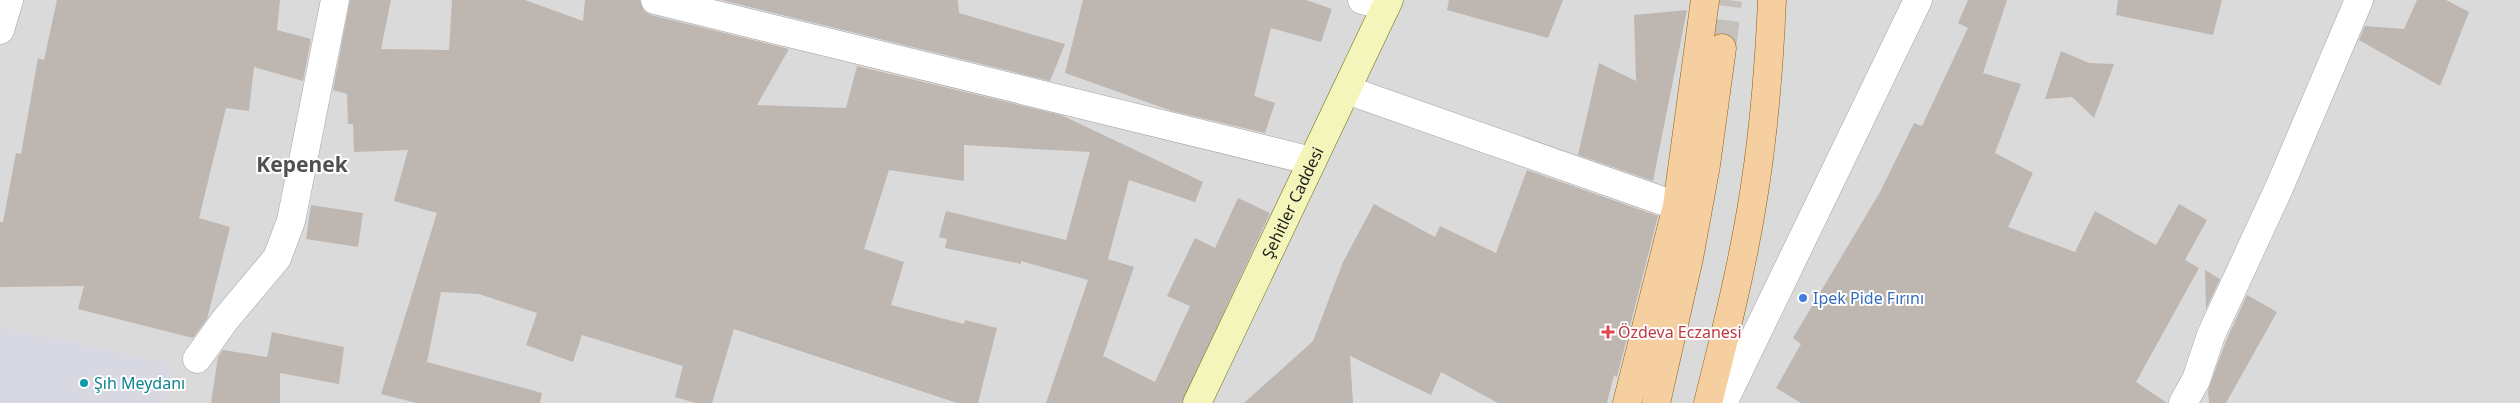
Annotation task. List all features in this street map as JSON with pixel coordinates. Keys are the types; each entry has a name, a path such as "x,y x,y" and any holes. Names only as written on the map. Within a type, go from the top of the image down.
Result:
{"main road":[{"path":"1628,403 1677,206 1705,0"},
{"path":"1708,403 1731,312 1751,210 1769,59 1772,0"},
{"path":"1656,403 1691,249 1706,165 1722,48"}],"street":[{"path":"0,30 9,0"},
{"path":"197,359 225,320 277,258 291,221 335,0"},
{"path":"655,0 1312,161"},
{"path":"1723,403 1918,0"},
{"path":"2183,403 2196,380 2211,335 2279,188 2359,0"},
{"name":"Şehitler Caddesi","path":"1196,403 1347,90 1379,2"},
{"path":"1347,90 1677,206"}],"shaded area":[{"path":"0,0 2520,0 2520,403 0,403"},
{"name":"Şıh Meydanı","path":"0,327 172,363 165,403 0,403"}],"building":[{"path":"57,0 280,0 277,30 311,39 303,81 254,67 249,111 226,108 199,218 230,227 207,319 193,338 78,309 84,286 0,287 0,222 3,222 16,153 21,154 38,58 44,60"},
{"path":"350,0 391,0 381,49 449,50 452,0 525,0 583,21 585,0 640,0 644,11 651,15 789,49 757,105 846,108 857,66 1061,115 1203,182 1195,202 1129,180 1108,259 1134,267 1103,356 1155,382 1190,306 1167,296 1195,238 1215,248 1238,198 1270,213 1182,403 1046,403 1088,280 1021,261 1021,264 945,248 947,239 939,237 946,211 1066,240 1090,152 964,145 964,181 889,170 864,249 904,262 891,305 964,324 965,320 997,328 978,403 957,403 734,329 712,403 696,403 675,397 683,366 582,335 573,362 526,345 537,313 479,294 441,292 427,362 542,393 540,403 417,403 381,394 437,213 394,201 408,150 354,152 353,124 348,124 347,94 333,90"},
{"path":"721,0 958,0 959,13 1065,44 1050,81"},
{"path":"1083,0 1306,0 1332,9 1321,42 1271,28 1254,96 1275,103 1265,133 1172,111 1065,73"},
{"path":"1449,0 1563,0 1548,38 1447,10"},
{"path":"1968,0 2007,0 1983,73 2021,84 1995,153 2033,173 2008,227 2075,252 2095,211 2156,245 2179,204 2207,220 2185,260 2199,268 2136,382 2167,403 1801,403 1776,388 1801,344 1793,338 1880,192 1914,123 1922,126 1968,28 1958,23"},
{"path":"2118,0 2222,0 2213,35 2116,15"},
{"path":"2417,0 2446,0 2469,12 2440,86 2359,40 2365,26 2404,29"},
{"path":"1687,10 1653,181 1578,155 1599,63 1636,81 1634,15"},
{"path":"2061,51 2089,63 2114,64 2094,118 2072,97 2045,99"},
{"path":"1527,170 1658,216 1617,377 1614,375 1607,403 1498,403 1441,372 1431,395 1350,356 1353,403 1244,403 1313,341 1343,262 1374,204 1435,237 1440,226 1496,253"},
{"path":"311,205 363,213 358,247 306,239"},
{"path":"2205,270 2220,279 2206,309"},
{"path":"2247,295 2277,312 2226,403 2209,403 2208,390 2226,341"},
{"path":"272,332 344,347 339,384 280,373 280,403 211,403 218,357 223,350 267,357"}],"tunnel":[{"path":"1722,48 1728,0"}],"place":[{"name":"Ipek Pide Fırını","path":"1803,298"},
{"name":"Özdeva Eczanesi","path":"1608,332"},
{"name":"Şıh Meydanı","path":"84,383"}],"district":[{"name":"Kepenek","path":"302,165"}]}
